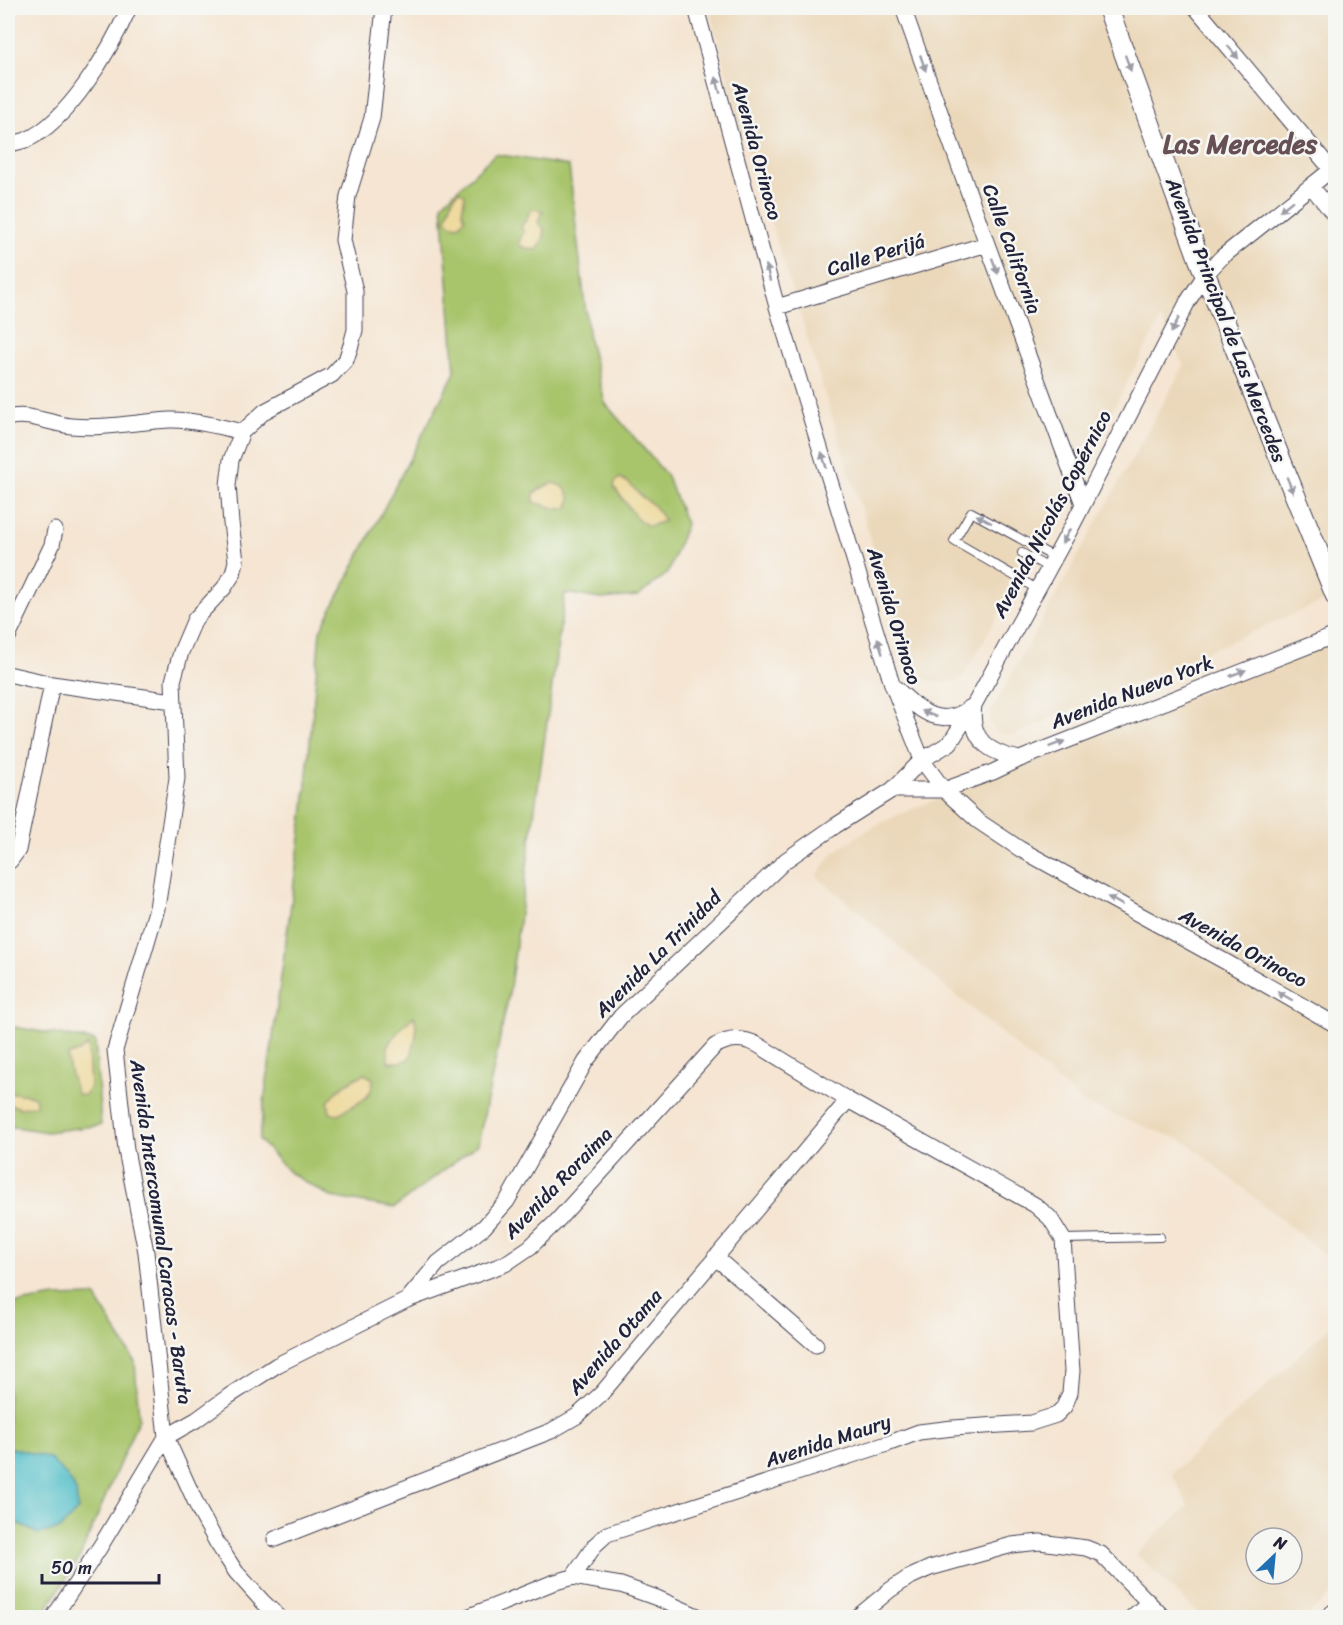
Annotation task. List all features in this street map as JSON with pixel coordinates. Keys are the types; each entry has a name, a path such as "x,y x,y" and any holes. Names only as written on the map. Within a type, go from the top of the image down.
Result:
{"street":[{"path":"8,144 25,141 45,129 82,91 129,8"},
{"name":"Avenida Intercomunal Caracas - Baruta","path":"280,1617 236,1572 217,1543 200,1512 166,1437 146,1252 126,1150 115,1050 157,908 177,778 173,681 181,652 195,619 224,588 233,574 236,561 228,485 231,460 242,432 265,411 332,375 346,360 355,330 355,291 343,240 348,196 372,118 384,8"},
{"name":"Avenida Orinoco","path":"696,8 777,307 892,684 922,760 944,790 978,821 1020,849 1226,962 1335,1025"},
{"name":"Calle California","path":"903,8 1083,504"},
{"name":"Avenida Principal de Las Mercedes","path":"1108,8 1205,275 1335,596"},
{"path":"1196,8 1333,168 1222,257 1205,275"},
{"path":"1311,186 1335,217"},
{"name":"Calle Perijá","path":"777,307 987,244"},
{"name":"Avenida Nicolás Copérnico","path":"922,760 950,743 974,705 1083,504 1188,301 1205,275"},
{"path":"8,418 18,415 71,426 119,426 172,420 242,432"},
{"path":"8,637 52,545 54,530"},
{"name":"Avenida Nueva York","path":"944,790 1335,635"},
{"path":"8,674 52,684 173,700"},
{"path":"8,862 18,850 52,684"},
{"path":"892,684 920,710 940,718 953,717 974,705"},
{"path":"974,705 973,721 979,739 994,752 1020,759"},
{"name":"Avenida La Trinidad","path":"407,1300 438,1263 484,1227 507,1201 586,1061 621,1016 786,860 835,825 892,790 922,760"},
{"path":"892,790 944,790"},
{"name":"Avenida Roraima","path":"54,1617 100,1547 166,1437 196,1420 277,1365 407,1300 505,1264 530,1247 556,1222 715,1046 726,1040 748,1040 848,1100 1035,1205 1050,1218 1064,1239"},
{"name":"Avenida Otama","path":"275,1539 551,1431 577,1416 602,1393 848,1100"},
{"name":"Avenida Maury","path":"573,1576 595,1545 607,1534 919,1432 1031,1423 1056,1415 1064,1407 1070,1393 1072,1371 1064,1239"},
{"path":"716,1257 816,1345"},
{"path":"856,1617 908,1578 930,1568 1011,1545 1040,1542 1086,1548 1101,1554 1164,1617"},
{"path":"465,1617 573,1576 621,1585 702,1617"},
{"path":"1131,1617 1149,1602"},
{"path":"1330,1617 1335,1614"}],"lane":[{"path":"1037,589 954,541 971,512 1051,562"},
{"path":"1022,553 1051,562"},
{"path":"1064,1239 1160,1237"}],"shaded area":[{"path":"709,8 1335,8 1335,596 1014,735 1001,733 989,722 990,713 1184,366 1161,319 1081,469 964,675 956,681 942,683 919,675 907,655 740,125"},
{"path":"1327,641 1335,642 1335,1263 1186,1142 1085,1104 817,876 833,853 869,829 900,814"},
{"path":"1335,1322 1335,1591 1306,1617 1202,1617 1136,1554 1188,1506 1172,1473"}],"green space":[{"path":"495,154 569,166 589,340 605,403 667,476 686,524 668,573 638,596 600,599 565,593 509,994 478,1144 394,1208 331,1197 290,1173 259,1140 304,808 320,631 455,372 442,204"},
{"path":"8,1026 95,1041 101,1125 47,1132 8,1126"},
{"path":"95,1296 135,1362 139,1418 79,1559 41,1617 8,1618 8,1305 55,1297"}],"sand":[{"path":"459,191 465,195 462,212 465,218 458,226 450,224 446,219 453,198"},
{"path":"530,210 543,211 538,223 544,229 544,237 537,250 519,245 524,232 521,227"},
{"path":"620,478 629,483 653,505 665,521 649,526 639,521 614,487 615,482"},
{"path":"554,483 564,487 570,498 568,508 557,509 534,502 534,493"},
{"path":"414,1016 416,1032 410,1058 402,1062 388,1062 388,1044"},
{"path":"88,1045 90,1086 86,1095 78,1095 67,1056"},
{"path":"365,1074 373,1079 370,1093 366,1098 337,1115 330,1113 328,1102 336,1093 349,1082"},
{"path":"8,1094 33,1096 36,1099 36,1105 21,1108 8,1104"}],"water":[{"path":"8,1447 49,1458 67,1476 76,1491 78,1510 60,1529 38,1534 8,1518"}],"district":[{"name":"Las Mercedes","path":"1240,144"}]}
